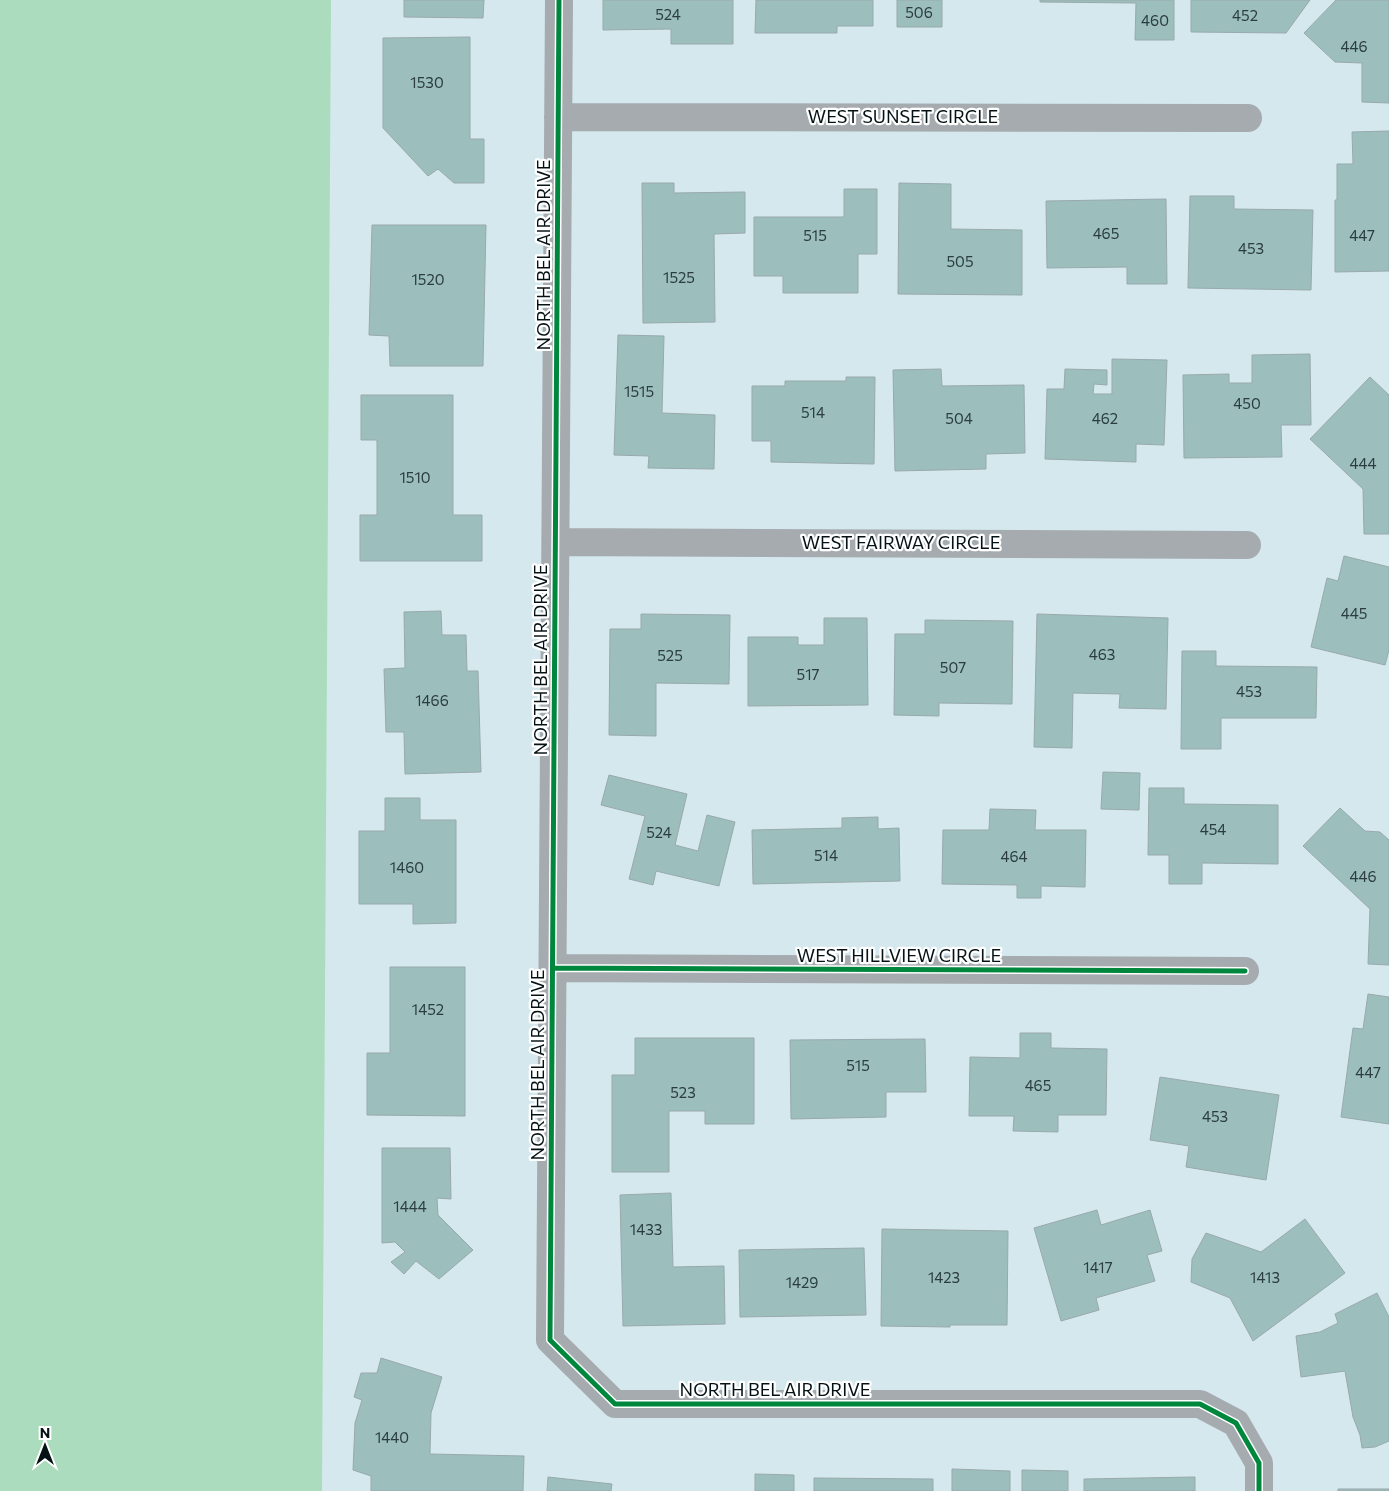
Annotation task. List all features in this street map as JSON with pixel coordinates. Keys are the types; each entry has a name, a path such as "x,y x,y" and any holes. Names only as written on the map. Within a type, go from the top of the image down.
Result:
{"street":[{"name":"NORTH BEL AIR DRIVE","path":"559,0 550,1340 615,1404 1200,1404 1236,1422 1259,1463 1259,1491"},
{"name":"WEST SUNSET CIRCLE","path":"558,117 1248,118"},
{"name":"WEST FAIRWAY CIRCLE","path":"556,542 1247,545"},
{"name":"WEST HILLVIEW CIRCLE","path":"552,968 1245,971"}],"green space":[{"path":"0,0 331,0 322,1491 0,1491"}],"building":[{"path":"404,0 484,0 483,18 404,17"},
{"path":"603,0 733,0 733,44 671,44 671,29 603,30"},
{"path":"756,0 873,0 873,26 837,26 837,33 755,33"},
{"path":"897,0 942,0 942,27 897,27"},
{"path":"1040,0 1174,0 1174,40 1135,40 1136,3 1040,2"},
{"path":"1191,0 1310,0 1286,33 1191,32"},
{"path":"1336,0 1389,0 1389,103 1362,102 1362,63 1335,62 1304,33"},
{"path":"470,37 470,139 484,139 484,183 454,183 438,169 428,176 383,128 383,38"},
{"path":"1389,131 1389,271 1335,272 1337,164 1353,164 1352,132"},
{"path":"642,183 674,183 674,193 745,192 745,233 714,234 715,322 643,323"},
{"path":"899,183 951,184 951,229 1022,230 1022,295 898,294"},
{"path":"844,189 877,189 877,254 858,254 858,293 783,293 783,276 754,276 754,217 844,217"},
{"path":"1190,196 1234,196 1234,209 1313,210 1311,290 1188,288"},
{"path":"1166,199 1167,284 1127,284 1127,267 1047,268 1046,201"},
{"path":"372,225 486,225 483,366 390,366 389,336 369,335"},
{"path":"618,335 664,336 662,413 715,415 714,469 648,468 649,456 614,455"},
{"path":"1310,354 1311,425 1281,425 1282,457 1184,458 1183,375 1229,374 1229,383 1252,383 1252,355"},
{"path":"1112,359 1167,360 1164,445 1136,444 1136,462 1045,459 1047,389 1064,389 1065,369 1107,370 1107,385 1094,384 1093,394 1112,394"},
{"path":"941,369 942,386 1024,385 1025,453 986,454 986,469 895,471 893,370"},
{"path":"846,377 875,377 874,464 771,462 771,441 752,441 752,386 785,386 785,381 846,381"},
{"path":"1370,377 1389,395 1389,534 1364,534 1363,489 1310,439"},
{"path":"361,395 453,395 453,515 482,515 482,561 360,561 360,515 377,515 377,440 361,440"},
{"path":"1344,556 1389,567 1389,650 1385,665 1311,647 1327,578 1338,581"},
{"path":"441,611 442,635 466,635 467,671 478,671 481,772 405,774 404,732 386,732 384,669 405,668 404,612"},
{"path":"641,614 730,615 729,684 656,683 656,736 609,735 610,629 641,629"},
{"path":"1037,614 1168,618 1166,709 1119,708 1120,694 1073,693 1072,748 1034,747"},
{"path":"824,618 867,618 868,705 748,706 748,637 798,637 798,645 824,645"},
{"path":"925,620 1013,621 1012,704 939,703 939,716 894,715 895,634 925,634"},
{"path":"1182,651 1216,651 1216,666 1317,667 1316,718 1221,718 1221,749 1181,749"},
{"path":"1103,772 1140,773 1139,810 1101,809"},
{"path":"609,775 687,794 675,845 698,851 707,815 735,822 719,886 656,871 653,885 629,879 645,816 601,805"},
{"path":"1149,788 1184,788 1184,804 1278,805 1278,864 1202,863 1202,884 1169,884 1169,855 1148,855"},
{"path":"385,798 420,798 420,820 456,820 456,923 413,924 413,904 359,904 359,831 385,831"},
{"path":"1340,808 1365,831 1380,832 1389,840 1389,965 1368,964 1370,909 1303,846"},
{"path":"990,809 1036,810 1035,830 1086,830 1085,887 1041,886 1041,898 1017,898 1017,885 942,884 943,830 989,830"},
{"path":"878,817 878,829 899,828 900,881 753,884 752,830 842,828 842,818"},
{"path":"390,967 465,967 465,1116 367,1115 367,1053 390,1053"},
{"path":"1368,994 1389,997 1389,1124 1341,1117 1353,1028 1363,1029"},
{"path":"1020,1033 1051,1033 1051,1048 1107,1049 1106,1115 1058,1115 1058,1132 1013,1131 1014,1116 969,1116 970,1057 1020,1058"},
{"path":"635,1038 754,1038 754,1124 705,1124 705,1111 669,1111 669,1172 612,1172 612,1075 635,1075"},
{"path":"925,1039 926,1092 886,1092 886,1117 791,1119 790,1040"},
{"path":"1160,1077 1279,1095 1266,1180 1186,1167 1189,1146 1150,1140"},
{"path":"382,1148 450,1148 451,1199 437,1198 438,1215 473,1250 439,1279 416,1261 404,1274 391,1262 405,1252 395,1242 382,1243"},
{"path":"671,1193 673,1267 724,1266 725,1324 623,1326 620,1195"},
{"path":"1097,1210 1101,1225 1150,1210 1162,1251 1147,1255 1155,1281 1096,1298 1099,1310 1061,1321 1034,1228"},
{"path":"1305,1219 1345,1273 1253,1341 1230,1298 1191,1282 1192,1259 1206,1233 1261,1252"},
{"path":"882,1229 1008,1231 1007,1325 950,1325 950,1327 881,1326"},
{"path":"864,1248 866,1315 740,1317 739,1250"},
{"path":"1377,1293 1389,1317 1389,1441 1375,1447 1362,1448 1360,1435 1353,1417 1345,1371 1301,1377 1296,1336 1320,1332 1338,1323 1335,1314"},
{"path":"381,1358 442,1377 431,1413 430,1454 524,1456 523,1491 371,1491 371,1476 353,1470 355,1423 362,1400 354,1397 361,1373 377,1373"},
{"path":"952,1469 1010,1471 1010,1491 952,1491"},
{"path":"1022,1470 1068,1471 1068,1491 1022,1491"},
{"path":"755,1474 794,1475 794,1491 755,1491"},
{"path":"548,1477 612,1484 611,1491 547,1491"},
{"path":"1195,1477 1195,1491 1084,1491 1084,1479"},
{"path":"814,1478 933,1479 933,1491 814,1491"},
{"path":"1338,1489 1389,1489 1389,1491 1338,1491"}],"cycle path":[{"path":"559,0 550,1340 615,1404 1200,1404 1236,1423 1259,1463 1259,1491"},
{"path":"553,968 1245,971"}]}
